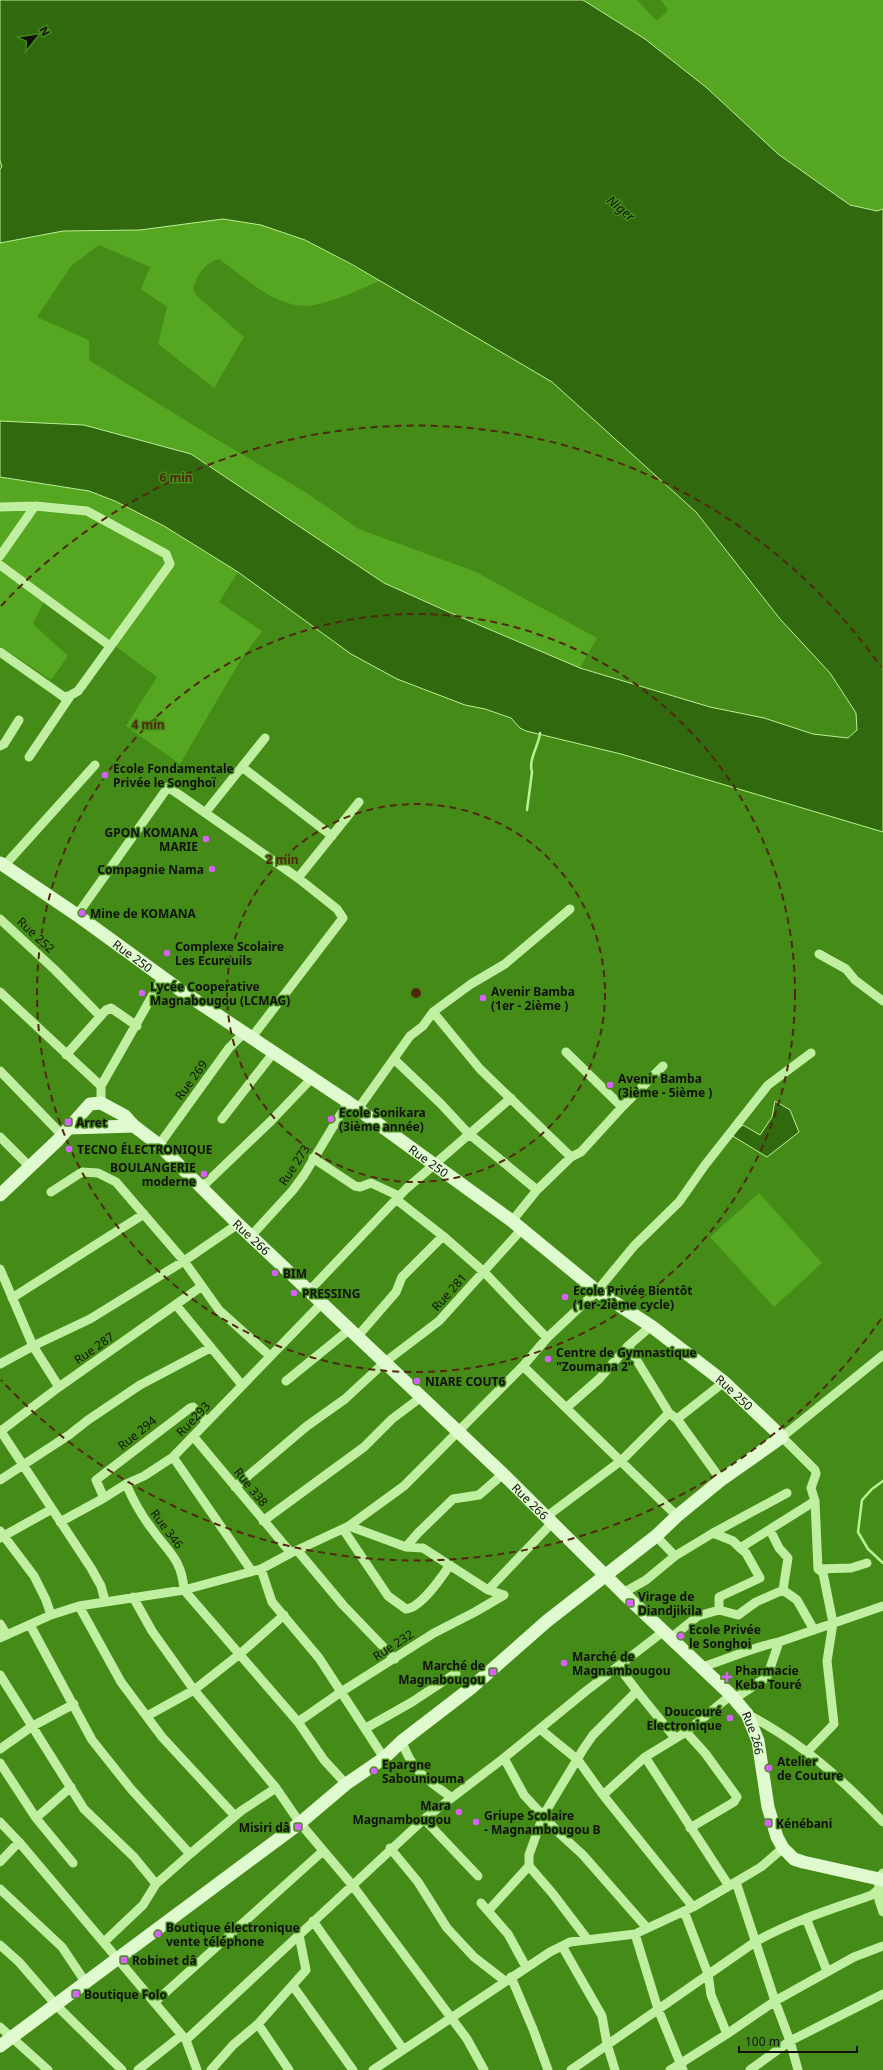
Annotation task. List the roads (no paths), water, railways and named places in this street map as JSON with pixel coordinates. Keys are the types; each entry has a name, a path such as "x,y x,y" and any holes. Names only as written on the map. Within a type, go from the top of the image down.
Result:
{"street":[{"path":"0,507 35,506 87,510 166,554 170,559 170,564 78,691 71,696 30,756"},
{"path":"0,556 35,506"},
{"path":"0,565 110,646"},
{"path":"0,652 64,697 71,696"},
{"path":"0,746 4,744 19,720"},
{"path":"205,813 265,738"},
{"path":"2,864 95,765"},
{"path":"242,767 332,836"},
{"path":"77,915 168,787 298,878 359,802"},
{"name":"Rue 250","path":"2,864 353,1106 433,1164 517,1226 597,1291 651,1326 724,1382 782,1437"},
{"name":"Rue 269","path":"159,1145 229,1048 248,1035 343,918 337,909 298,878"},
{"name":"Rue 273","path":"251,1236 293,1190 314,1158 353,1106 395,1060 410,1036 422,1026 433,1012 471,984 504,964 570,909"},
{"name":"Rue 252","path":"0,919 55,970 100,1016"},
{"path":"819,954 846,969 854,980 882,997"},
{"path":"0,1195 65,1131 90,1104 101,1103 101,1086 164,977"},
{"path":"0,992 66,1056 101,1086"},
{"path":"66,1056 106,1010 111,1008 137,1026"},
{"path":"433,1012 480,1068 571,1157"},
{"path":"222,1119 274,1052"},
{"path":"566,1052 622,1107"},
{"path":"0,1624 4,1636 51,1615 79,1606 184,1590 232,1578 251,1570 261,1569 346,1528 404,1486 456,1431 523,1366 547,1338 597,1291 634,1246 679,1202 705,1164 768,1085 811,1054"},
{"path":"395,1060 441,1104 468,1133 537,1190"},
{"name":"Rue 281","path":"235,1486 307,1426 345,1399 385,1362 439,1321 484,1272 517,1226 537,1190 571,1157 581,1152 622,1107 663,1066"},
{"path":"0,1071 65,1131 140,1128"},
{"path":"202,1187 271,1121 312,1078"},
{"path":"309,1292 398,1198 433,1164 511,1098"},
{"name":"Rue 266","path":"101,1103 125,1116 159,1145 238,1224 502,1474 732,1697 747,1714 758,1741 768,1808 777,1837 783,1848 794,1859 881,1880"},
{"path":"0,1137 29,1166"},
{"path":"314,1158 355,1186 360,1187 371,1183 398,1198 484,1272 547,1338"},
{"path":"51,1192 82,1172 98,1173 116,1182 184,1261 219,1310 270,1356"},
{"path":"12,1298 144,1214"},
{"path":"0,1364 33,1346 90,1319 184,1261 238,1224"},
{"path":"286,1381 353,1333 396,1292 402,1277 442,1236"},
{"path":"0,1269 3,1286 12,1298 33,1346 59,1387"},
{"name":"Rue 287","path":"1,1430 202,1286"},
{"name":"Rue293","path":"60,1522 126,1484 144,1476 173,1457 322,1303"},
{"path":"176,1305 242,1385"},
{"path":"566,1408 598,1379 628,1346 651,1326"},
{"path":"628,1346 669,1413 677,1419 720,1480"},
{"path":"0,1480 69,1435 88,1420 140,1385 210,1348"},
{"path":"0,2046 57,2006 300,1823 346,1784 384,1758 402,1741 471,1688 547,1621 656,1536 677,1516 720,1480 782,1437 883,1355"},
{"path":"523,1366 677,1516"},
{"path":"677,1419 724,1382"},
{"path":"263,1521 364,1447 392,1420 420,1398"},
{"name":"Rue 294","path":"104,1498 96,1480 190,1408 193,1407 207,1422"},
{"path":"346,1528 406,1548 423,1548 488,1590 549,1520 620,1461 669,1413"},
{"path":"1,1430 97,1580 105,1601"},
{"name":"Rue 338","path":"193,1436 263,1521 395,1658"},
{"path":"782,1437 815,1470 816,1474 811,1488 815,1501 818,1569 823,1573 833,1623 827,1661 834,1724 808,1751"},
{"path":"173,1457 251,1570"},
{"path":"406,1548 418,1533 453,1499 479,1495 502,1474"},
{"name":"Rue 346","path":"126,1484 139,1511 172,1554 183,1574 184,1590"},
{"path":"623,1592 646,1580 675,1556 786,1493"},
{"path":"740,1548 815,1501"},
{"path":"51,1615 46,1600 34,1576 1,1535 52,1509"},
{"path":"346,1528 388,1596 406,1609 410,1609 428,1594 450,1565"},
{"path":"770,1530 779,1548 788,1558 783,1590"},
{"path":"713,1534 733,1541 746,1554 760,1578 719,1597 719,1610"},
{"path":"656,1536 675,1556"},
{"path":"818,1569 851,1568 867,1563"},
{"path":"261,1569 272,1602 319,1658 366,1728 384,1758"},
{"path":"184,1590 240,1653 298,1722 324,1760 346,1784"},
{"name":"Rue 232","path":"298,1722 341,1692 434,1633 475,1612 504,1594 488,1590"},
{"path":"138,2070 184,2038 353,1886 390,1848 450,1797 504,1758 618,1666 698,1616 719,1610 738,1615 756,1602 783,1590"},
{"path":"783,1590 797,1600 814,1630"},
{"path":"133,1597 152,1631 194,1690 276,1788 300,1823 322,1851 353,1886 467,2039 484,2070"},
{"path":"79,1606 121,1682 162,1737 235,1816"},
{"path":"702,1667 883,1606"},
{"path":"147,1716 194,1690 284,1615"},
{"path":"30,1624 92,1740 131,1789 190,1854"},
{"path":"603,1795 645,1757 686,1732 732,1697 766,1677 779,1642"},
{"path":"618,1666 675,1738"},
{"path":"366,1728 412,1702 456,1673"},
{"path":"0,1675 31,1727 84,1809 134,1857 156,1884"},
{"path":"588,1940 553,1894 529,1866 529,1855 543,1816 593,1735 637,1691"},
{"path":"0,1750 31,1727 74,1704"},
{"path":"747,1714 777,1730 808,1751 856,1794 883,1822"},
{"path":"540,1729 578,1760 603,1795 693,1907"},
{"path":"686,1732 705,1753 737,1797 734,1802 690,1828"},
{"path":"402,1741 407,1758 422,1775 450,1797"},
{"path":"645,1757 690,1828 733,1884 790,2041 798,2070"},
{"path":"504,1758 524,1795 583,1855 647,1928"},
{"path":"0,1763 36,1818 73,1863"},
{"path":"36,1818 71,1787"},
{"path":"104,1942 143,1905 156,1884 235,1816 276,1788"},
{"path":"424,1819 478,1876"},
{"path":"0,1822 19,1842 119,1959 184,2038 197,2070"},
{"path":"0,1862 19,1842"},
{"path":"390,1848 418,1882 447,1928 474,1957 508,1979 533,2029 548,2070"},
{"path":"373,2070 526,1967 562,1946 588,1940 635,1934 693,1907 761,1868 783,1848"},
{"path":"155,2002 322,1851"},
{"path":"488,1912 529,1866"},
{"path":"881,1880 879,1900 883,1912"},
{"path":"571,2070 755,1942 778,1929 872,1895 881,1880"},
{"path":"0,1889 62,1947 86,1983"},
{"path":"481,1903 508,1934 526,1967"},
{"path":"684,1911 708,1974 711,1995 727,2034"},
{"path":"806,1918 827,1971"},
{"path":"313,1921 403,2049"},
{"path":"635,1934 658,2010 681,2067"},
{"path":"211,2070 233,2045 258,2024 306,1970 299,1935"},
{"path":"0,1945 19,1962 57,2006 122,2070"},
{"path":"562,1946 602,2016 607,2044 615,2070"},
{"path":"670,2070 681,2067 775,2001 854,1957 883,1946"},
{"path":"293,1986 353,2070"},
{"path":"750,2070 790,2041 848,2010 883,1994"},
{"path":"258,2024 288,2070"},
{"path":"0,2027 48,2070"}],"water":[{"name":"Niger","path":"0,0 583,0 645,39 707,88 778,154 850,205 877,211 883,209 883,832 621,754 526,731 520,728 511,718 485,709 465,705 397,679 351,654 238,572 164,526 115,501 89,491 0,477 0,421 84,425 191,454 384,583 580,668 710,707 764,718 813,734 848,738 857,730 856,713 830,673 780,619 696,512 552,382 353,265 305,240 261,225 223,219 140,230 63,231 0,243 0,169 2,167 0,160"},
{"path":"775,1101 790,1110 799,1132 767,1157 731,1135 743,1125 760,1135 772,1117"}],"waterway":[{"path":"527,810 532,772 531,763 540,733"},
{"path":"883,1481 872,1489 862,1500 858,1532 868,1549 883,1563"}],"place":[{"name":"Ecole Fondamentale Privée le Songhoï","path":"105,775"},
{"name":"GPON KOMANA MARIE","path":"206,839"},
{"name":"Compagnie Nama","path":"212,869"},
{"name":"Mine de KOMANA","path":"82,913"},
{"name":"Complexe Scolaire Les Ecureuils","path":"167,953"},
{"name":"Lycée Cooperative Magnabougou (LCMAG)","path":"142,993"},
{"name":"Avenir Bamba (1er - 2ième )","path":"483,998"},
{"name":"Avenir Bamba (3ième - 5ième )","path":"610,1085"},
{"name":"Ecole Sonikara (3ième année)","path":"331,1119"},
{"name":"Arret","path":"68,1122"},
{"name":"TECNO ÉLECTRONIQUE","path":"69,1149"},
{"name":"BOULANGERIE moderne","path":"204,1174"},
{"name":"BIM","path":"275,1273"},
{"name":"PRESSING","path":"294,1293"},
{"name":"Ecole Privée Bientôt (1er-2ième cycle)","path":"565,1297"},
{"name":"Centre de Gymnastique \"Zoumana 2\"","path":"548,1359"},
{"name":"NIARE COUT6","path":"417,1381"},
{"name":"Virage de Diandjikila","path":"630,1603"},
{"name":"Ecole Privée le Songhoi","path":"681,1636"},
{"name":"Marché de Magnambougou","path":"564,1663"},
{"name":"Marché de Magnabougou","path":"493,1672"},
{"name":"Pharmacie Keba Touré","path":"727,1677"},
{"name":"Doucouré Electronique","path":"730,1718"},
{"name":"Atelier de Couture","path":"769,1768"},
{"name":"Epargne Sabouniouma","path":"374,1771"},
{"name":"Mara Magnambougou","path":"459,1812"},
{"name":"Griupe Scolaire - Magnambougou B","path":"476,1822"},
{"name":"Kénébani","path":"768,1823"},
{"name":"Misiri dâ","path":"298,1827"},
{"name":"Boutique électronique vente téléphone","path":"158,1934"},
{"name":"Robinet dâ","path":"124,1960"},
{"name":"Boutique Folo","path":"76,1994"}]}
